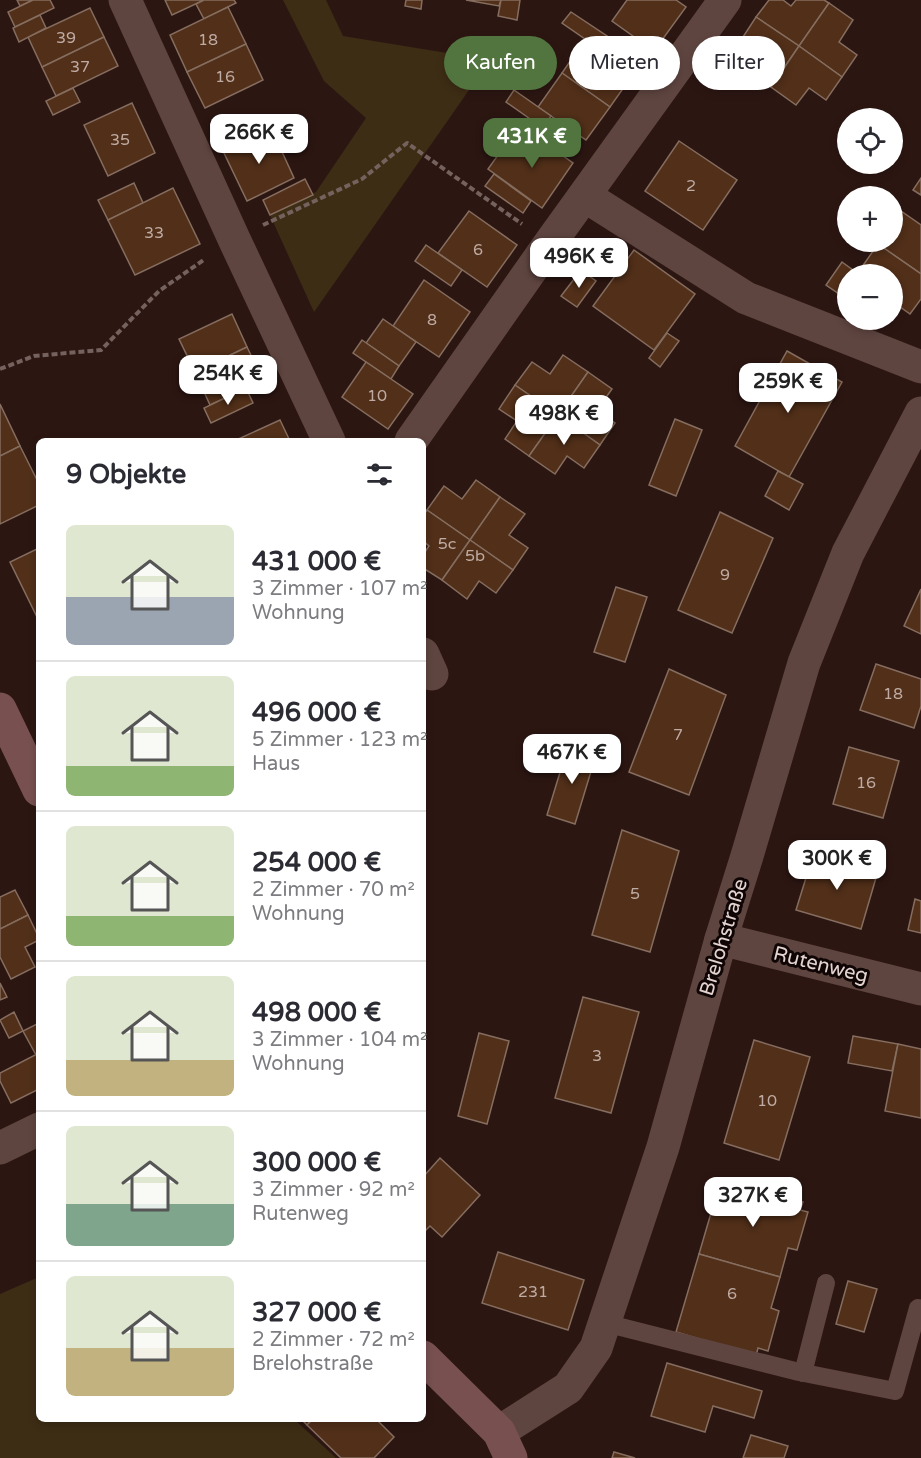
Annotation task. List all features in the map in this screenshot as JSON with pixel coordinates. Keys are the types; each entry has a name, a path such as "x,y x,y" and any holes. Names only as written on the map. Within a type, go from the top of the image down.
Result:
{"main road":[{"path":"0,709 36,784"},
{"path":"426,1360 505,1445"}],"street":[{"path":"125,0 328,438"},
{"path":"413,438 725,0"},
{"path":"585,196 746,298 921,367"},
{"name":"Brelohstraße","path":"505,1445 568,1388 596,1348 663,1148 721,939 804,663 848,553 921,413"},
{"name":"Rutenweg","path":"721,939 921,989"},
{"path":"0,1148 36,1130"}],"lane":[{"path":"803,1373 826,1283"},
{"path":"605,1323 803,1373 895,1391 918,1308"}],"path":[{"path":"0,369 34,356 101,350 159,291 234,239 362,179 407,143 550,243"}],"shaded area":[{"path":"283,0 326,0 343,36 444,52 444,90 469,90 314,312 270,215 316,192 366,118 324,81"},
{"path":"36,1278 36,1422 297,1422 336,1458 0,1458 0,1294"}],"building":[{"path":"17,0 33,0 20,6"},
{"path":"33,0 50,0 54,8 15,27 8,12"},
{"path":"165,0 204,0 172,15"},
{"path":"204,0 234,0 236,3 204,19 196,4"},
{"path":"406,0 422,0 421,9 405,6"},
{"path":"466,0 501,0 499,6"},
{"path":"501,0 520,0 517,20 498,16"},
{"path":"627,0 676,0 686,7 665,36 633,36 612,21"},
{"path":"769,0 783,0 791,6 796,0 824,0 829,3 799,46 756,17"},
{"path":"829,3 853,20 839,42 857,55 842,77 799,46"},
{"path":"228,7 246,44 187,72 170,35"},
{"path":"90,8 104,37 42,67 28,37"},
{"path":"571,12 607,36 581,36 562,23"},
{"path":"40,15 46,28 19,42 13,28"},
{"path":"756,17 784,36 744,36"},
{"path":"104,37 118,66 56,96 42,67"},
{"path":"785,37 799,46 785,66"},
{"path":"246,44 263,80 205,108 187,72"},
{"path":"799,46 842,77 826,100 809,88 796,105 775,90 785,90 785,66"},
{"path":"569,63 569,78 562,73"},
{"path":"562,73 569,78 569,90 586,90 610,107 586,140 538,107 550,90 557,90 557,80"},
{"path":"73,88 80,102 53,115 46,101"},
{"path":"514,90 551,116 543,128 506,102"},
{"path":"586,90 622,90 610,107"},
{"path":"132,103 155,153 108,176 84,125"},
{"path":"272,130 294,178 247,201 224,153"},
{"path":"533,135 573,163 542,208 488,169 508,141 522,151"},
{"path":"679,141 737,180 703,230 645,191"},
{"path":"494,174 531,201 523,213 485,186"},
{"path":"921,178 921,195 913,190"},
{"path":"305,179 313,195 270,215 263,200"},
{"path":"134,183 143,203 108,220 98,200"},
{"path":"173,188 200,244 135,275 108,220"},
{"path":"469,211 517,245 487,287 438,253"},
{"path":"903,212 921,225 921,274 889,252 903,252"},
{"path":"426,245 462,270 451,286 415,261"},
{"path":"634,250 695,294 654,350 593,306"},
{"path":"872,252 889,252 921,274 921,299 910,314 903,309 903,264 864,264"},
{"path":"837,269 837,292 826,285"},
{"path":"581,270 596,281 577,307 561,296"},
{"path":"424,280 470,312 439,357 393,326"},
{"path":"232,314 247,347 195,372 179,339"},
{"path":"383,319 416,342 399,366 366,343"},
{"path":"667,333 679,341 660,367 649,358"},
{"path":"362,340 399,366 391,379 353,353"},
{"path":"247,347 263,380 210,405 195,372"},
{"path":"787,351 842,382 789,477 735,446"},
{"path":"563,355 588,372 558,415 515,385 532,362 550,374"},
{"path":"366,362 413,394 388,429 342,397"},
{"path":"588,372 612,389 597,410 615,423 600,445 558,415"},
{"path":"515,385 558,415 529,456 505,439 517,421 499,409"},
{"path":"246,388 253,403 211,423 204,408"},
{"path":"0,404 20,446 0,456"},
{"path":"558,415 600,445 584,468 567,456 555,474 529,456"},
{"path":"675,419 702,430 676,496 649,485"},
{"path":"280,420 289,438 241,438"},
{"path":"20,446 36,478 36,506 0,524 0,456"},
{"path":"778,471 803,484 789,510 765,496"},
{"path":"476,480 500,497 470,540 427,510 444,486 462,499"},
{"path":"500,497 525,514 509,535 528,548 513,570 470,540"},
{"path":"427,510 470,540 442,580 426,570 426,550 429,546 426,544"},
{"path":"720,512 773,538 732,633 678,610"},
{"path":"470,540 513,570 496,593 479,581 467,599 442,580"},
{"path":"36,549 36,615 10,562"},
{"path":"616,587 647,597 625,662 594,652"},
{"path":"921,589 921,634 904,626"},
{"path":"876,664 921,679 921,706 914,728 860,710"},
{"path":"669,669 726,695 689,795 629,772"},
{"path":"568,746 596,755 575,824 547,815"},
{"path":"849,747 899,761 883,818 833,804"},
{"path":"622,830 679,851 650,952 592,935"},
{"path":"814,852 878,871 861,929 796,910"},
{"path":"15,890 28,915 0,929 0,897"},
{"path":"915,899 921,901 921,933 908,930"},
{"path":"28,915 36,932 36,942 25,947 35,967 11,979 0,957 0,929"},
{"path":"0,983 7,997 0,1000"},
{"path":"583,997 639,1012 611,1113 555,1098"},
{"path":"14,1012 23,1031 9,1038 0,1020"},
{"path":"36,1024 36,1055 23,1031"},
{"path":"479,1033 509,1041 487,1124 458,1116"},
{"path":"853,1036 898,1044 892,1071 848,1063"},
{"path":"754,1040 810,1057 779,1160 724,1143"},
{"path":"898,1044 921,1049 921,1118 885,1111"},
{"path":"36,1055 36,1090 11,1103 0,1081 0,1073"},
{"path":"440,1158 480,1195 442,1237 430,1226 426,1230 426,1174"},
{"path":"721,1179 803,1202 800,1210 808,1212 797,1250 788,1248 780,1277 699,1254"},
{"path":"498,1252 584,1280 568,1330 482,1303"},
{"path":"699,1254 780,1277 771,1308 779,1311 768,1351 758,1348 756,1356 676,1332"},
{"path":"848,1281 877,1289 864,1332 836,1324"},
{"path":"667,1363 762,1391 754,1418 713,1406 705,1432 651,1416"},
{"path":"310,1422 379,1422 394,1437 374,1458 341,1458 307,1425"},
{"path":"751,1435 788,1446 784,1458 743,1458"},
{"path":"614,1452 635,1458 612,1458"}]}
